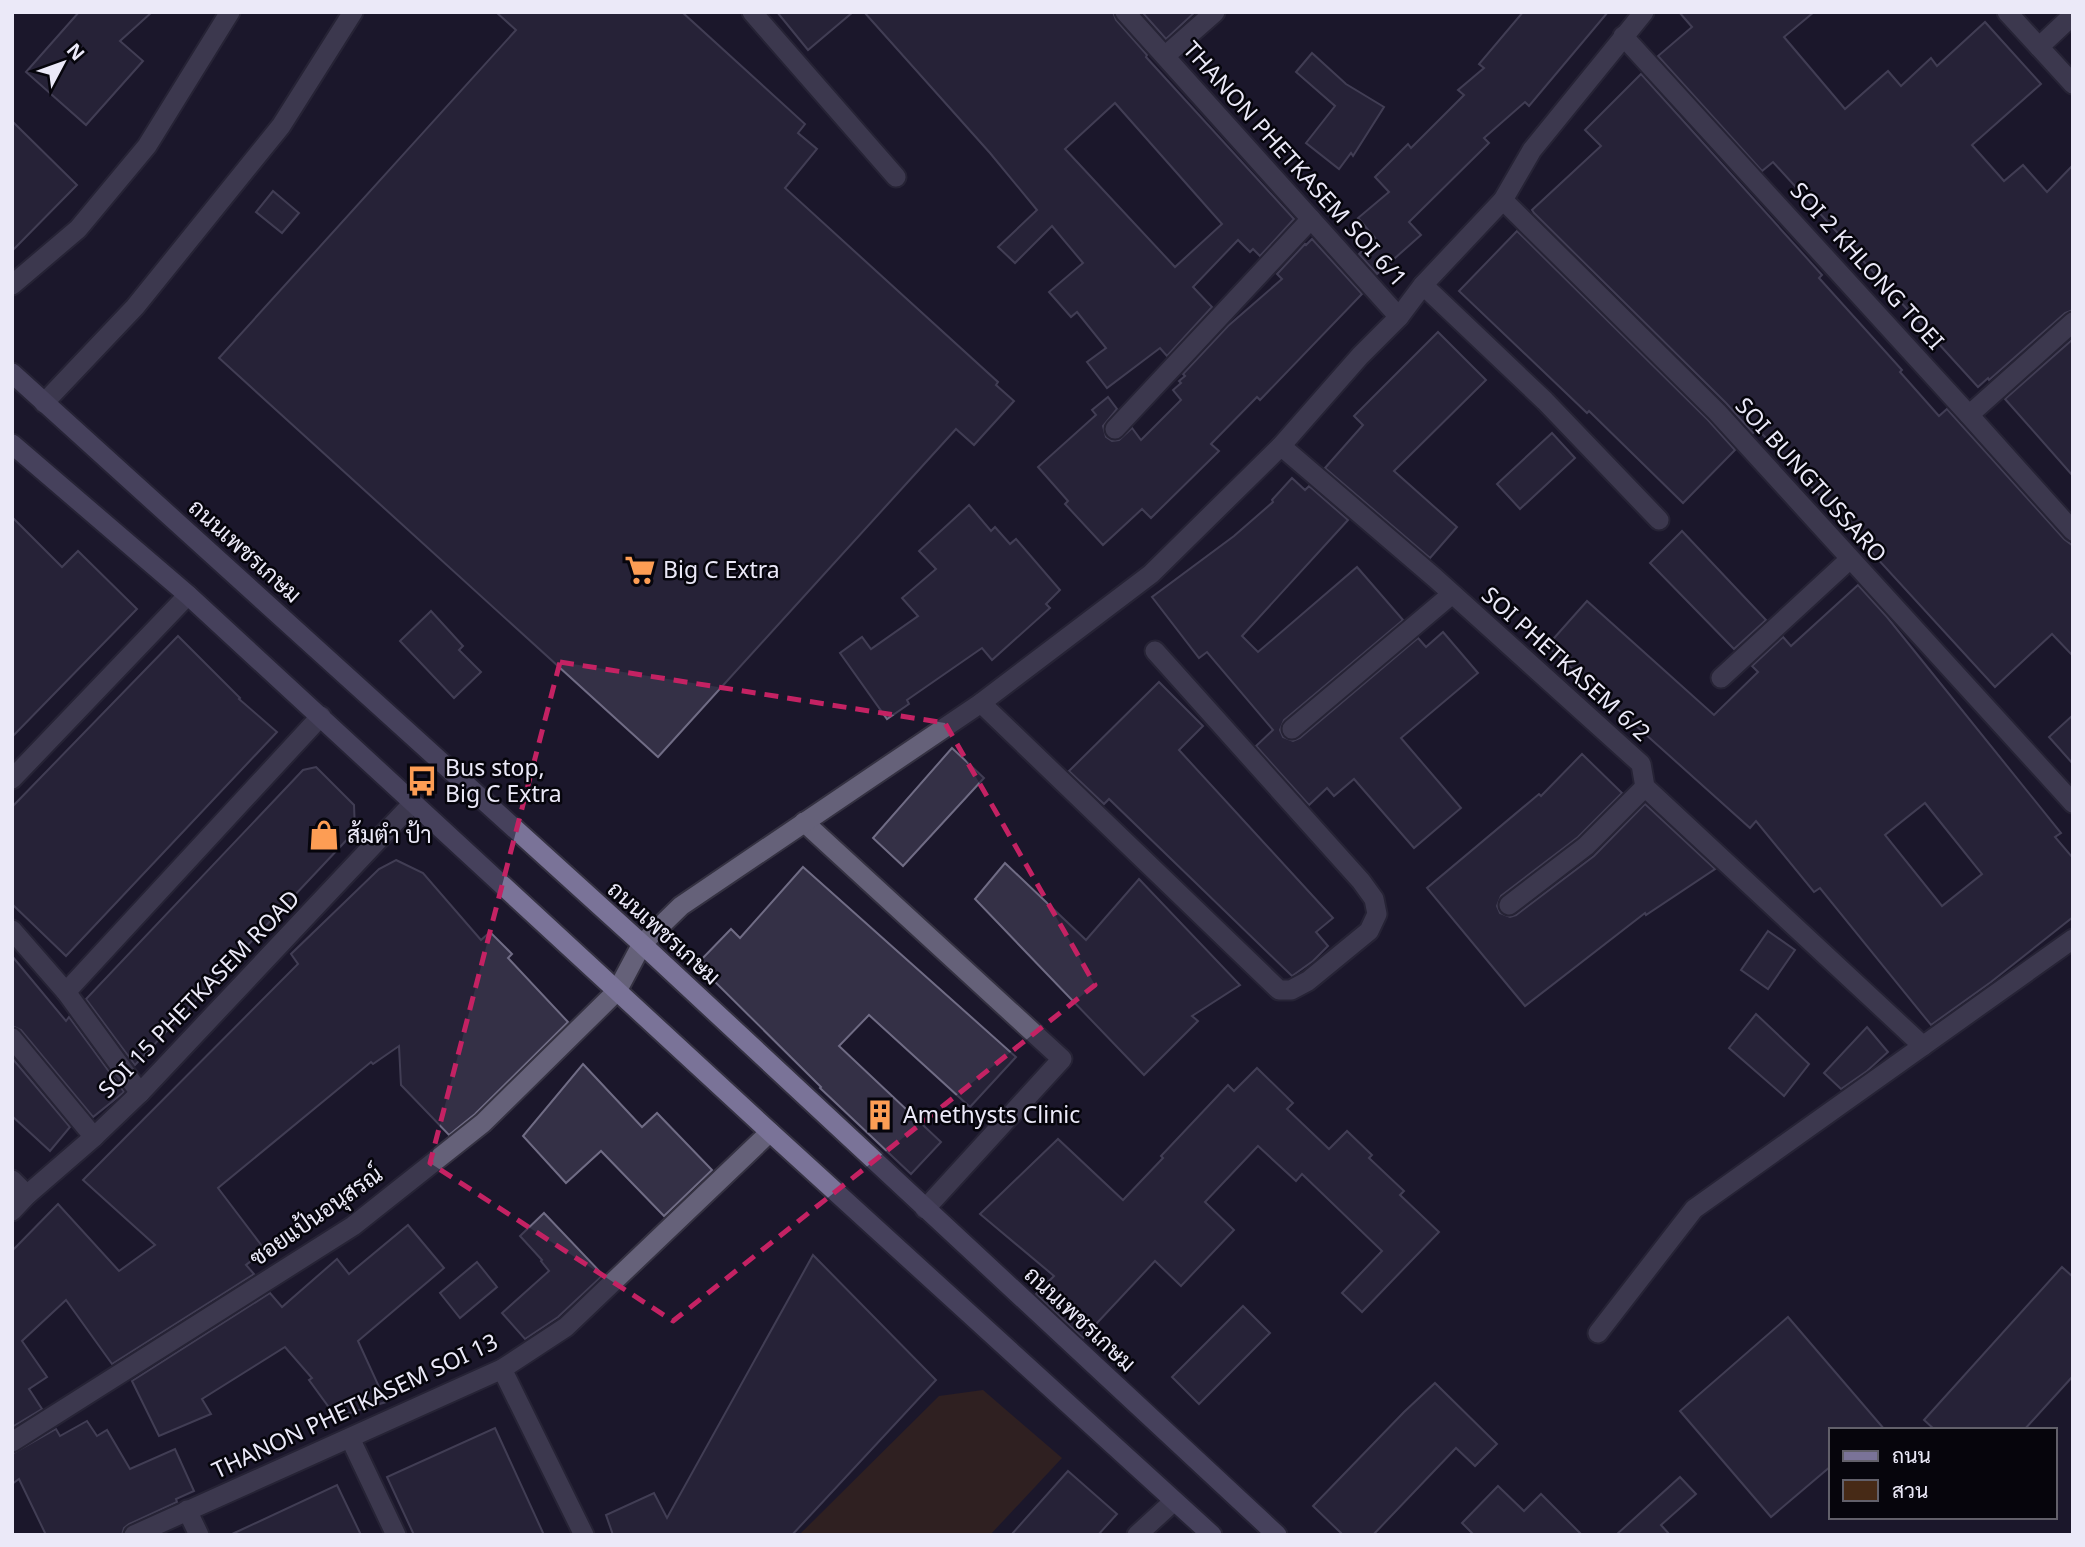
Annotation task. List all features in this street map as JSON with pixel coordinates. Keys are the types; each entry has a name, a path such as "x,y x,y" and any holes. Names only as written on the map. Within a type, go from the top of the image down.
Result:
{"main road":[{"name":"ถนนเพชรเกษม","path":"12,373 642,944 1277,1535"},
{"path":"12,444 188,595 1212,1535"}],"street":[{"path":"12,285 78,229 147,146 230,12"},
{"path":"44,403 135,307 281,126 353,12"},
{"path":"751,12 896,177"},
{"name":"THANON PHETKASEM SOI 6/1","path":"1125,12 1399,317"},
{"path":"1165,56 1215,12"},
{"name":"ซอยแป้นอนุสรณ์","path":"12,1442 353,1226 483,1123 617,991 642,944 681,906 981,703 1151,574 1280,446 1360,356 1399,317 1423,285 1503,200 1532,150 1644,12"},
{"path":"2007,12 2073,84"},
{"path":"2039,47 2073,15"},
{"name":"SOI 2 KHLONG TOEI","path":"1623,36 2073,531"},
{"name":"SOI BUNGTUSSARO","path":"1503,200 1717,412 2073,803"},
{"path":"1115,429 1311,219"},
{"path":"1423,285 1545,401 1659,520"},
{"path":"1969,415 2073,322"},
{"name":"SOI PHETKASEM 6/2","path":"1280,446 1452,594 1640,764 1645,787 1923,1046"},
{"path":"1721,678 1850,559"},
{"path":"1292,729 1452,594"},
{"path":"12,779 188,595"},
{"path":"981,703 1279,990 1291,990 1308,981 1369,930 1377,914 1374,899 1361,881 1154,651"},
{"path":"66,992 321,716"},
{"path":"1509,905 1586,846 1645,787"},
{"name":"SOI 15 PHETKASEM ROAD","path":"12,1211 140,1093 414,803"},
{"path":"804,822 1062,1059 925,1209"},
{"path":"12,930 66,992 140,1093"},
{"path":"1598,1333 1694,1209 2073,939"},
{"path":"12,1038 94,1138"},
{"name":"THANON PHETKASEM SOI 13","path":"134,1535 502,1368 566,1327 770,1132"},
{"path":"12,1180 27,1195"},
{"path":"502,1368 583,1535"},
{"path":"350,1438 396,1535"},
{"path":"1137,1535 1174,1501"},
{"path":"187,1510 199,1535"}],"highlighted area":[{"path":"560,662 945,723 1095,985 673,1321 430,1163"}],"green space":[{"path":"983,1390 1062,1458 990,1535 799,1535 939,1396"}],"building":[{"path":"79,12 152,12 120,41 143,61 86,125 26,72"},
{"name":"Big C Extra","path":"496,12 682,12 805,124 798,133 817,149 785,188 998,382 996,385 1014,401 974,445 956,429 658,757 219,358 516,30"},
{"path":"777,12 853,12 808,50"},
{"path":"864,12 1113,12 1116,20 1146,57 1294,219 1260,256 1253,249 1250,252 1238,240 1193,287 1212,307 1167,356 1160,348 1107,388 1087,362 1106,348 1077,312 1071,317 1049,292 1083,263 1052,226 1015,263 998,247 1037,210 990,153","holes":["1115,103 1222,224 1175,267 1065,149"]},
{"path":"1142,12 1195,12 1166,39"},
{"path":"1523,12 1608,12 1529,106 1525,102 1484,138 1489,143 1409,222 1421,235 1377,274 1359,254 1375,238 1358,218 1389,192 1375,177 1408,144 1411,148 1464,95 1458,90 1484,68 1479,64"},
{"path":"1679,12 1814,12 1784,37 1845,109 1888,71 1901,86 1931,58 1937,66 1985,22 2041,84 1972,145 2004,181 2023,165 2047,192 2073,165 2073,310 2065,313 1978,387 1773,162 1762,171 1658,56 1692,27"},
{"path":"1312,53 1346,84 1384,107 1353,156 1351,153 1339,169 1306,143 1335,106 1296,72"},
{"path":"1641,74 1822,275 1819,278 1902,370 1900,372 1939,416 1947,409 2073,546 2073,656 2052,634 1995,687 1776,448 1757,429 1753,433 1534,213 1532,210 1601,146 1585,130"},
{"path":"12,121 77,185 12,251"},
{"path":"273,191 299,213 282,233 256,212"},
{"path":"1517,231 1735,450 1683,503 1589,411 1587,413 1459,291"},
{"path":"1312,239 1362,294 1260,400 1257,397 1211,444 1219,451 1151,518 1142,509 1103,545 1065,504 1068,501 1038,467 1096,415 1092,410 1108,397 1117,409 1103,426 1106,437 1112,441 1119,440 1132,428 1141,440 1181,400 1173,390 1181,383 1179,381 1185,376 1183,374 1228,326 1282,279 1277,274"},
{"path":"1438,332 1486,380 1394,471 1457,527 1430,558 1325,468 1363,425 1354,416"},
{"path":"2073,339 2073,476 2005,399"},
{"path":"1552,433 1575,458 1520,509 1497,484"},
{"path":"1292,478 1305,490 1309,486 1348,520 1242,636 1258,652 1357,567 1403,620 1284,720 1280,730 1283,737 1293,741 1300,738 1418,638 1426,647 1443,632 1478,673 1401,738 1461,808 1414,848 1354,779 1334,796 1327,788 1309,805 1256,746 1273,730 1207,652 1199,658 1152,597 1234,536 1273,502"},
{"path":"969,505 991,531 995,527 1010,544 1016,539 1060,590 1046,604 1050,608 992,660 982,648 907,700 909,704 887,719 840,653 862,637 871,649 918,616 902,598 936,569 919,551"},
{"path":"12,517 62,567 78,551 137,609 12,737"},
{"path":"1682,531 1766,620 1734,649 1650,563"},
{"path":"1858,585 1887,617 2061,833 2055,837 2073,858 2073,917 1931,1025 1820,888 1814,892 1756,821 1750,828 1547,646 1587,601 1714,715 1758,672 1752,666 1783,637 1791,646","holes":["1925,803 1982,874 1942,906 1885,835"]},
{"path":"431,611 463,646 459,650 481,672 454,698 400,641"},
{"path":"178,636 239,699 277,732 66,956 12,904 12,807"},
{"path":"1159,682 1203,726 1179,750 1333,918 1316,932 1328,946 1292,976 1109,799 1104,804 1069,771"},
{"path":"2073,715 2073,764 2049,737"},
{"path":"952,748 984,778 903,866 873,838"},
{"path":"1582,754 1622,793 1578,837 1501,896 1497,906 1500,913 1510,917 1516,915 1594,856 1645,804 1715,869 1646,915 1645,913 1525,1006 1427,888 1539,794 1541,796"},
{"path":"316,767 354,805 355,831 135,1065 86,999 303,770"},
{"path":"396,860 423,873 481,940 490,932 512,954 508,958 568,1022 475,1114 449,1135 401,1085 399,1046 373,1064 371,1062 218,1188 265,1250 246,1265 254,1274 112,1364 66,1300 22,1341 47,1377 29,1389 42,1409 12,1427 12,1251 58,1204 119,1271 155,1245 83,1180 298,964 291,954 379,869"},
{"path":"1005,863 1086,940 1139,879 1240,985 1192,1016 1198,1021 1144,1075 975,899"},
{"path":"803,867 1016,1057 970,1107 869,1015 839,1046 941,1142 911,1174 820,1088 697,964 731,929 740,938"},
{"path":"1768,931 1795,950 1768,989 1741,970"},
{"path":"12,956 66,1021 69,1017 124,1092 93,1117 21,1030 12,1026"},
{"path":"1756,1014 1809,1064 1784,1096 1729,1048"},
{"path":"1867,1027 1888,1052 1841,1089 1824,1073"},
{"path":"12,1058 70,1127 50,1151 12,1116"},
{"path":"583,1064 642,1127 657,1113 712,1170 664,1216 601,1151 566,1183 523,1136"},
{"path":"1257,1068 1293,1103 1287,1109 1329,1149 1347,1131 1372,1155 1369,1158 1404,1191 1400,1195 1439,1232 1362,1312 1342,1293 1382,1251 1302,1174 1296,1181 1258,1146 1205,1202 1234,1230 1181,1286 1155,1261 1083,1338 1036,1294 1054,1276 980,1214 1058,1139 1123,1200 1228,1085 1234,1091"},
{"path":"544,1213 603,1275 558,1317 525,1339 502,1313 549,1271 520,1236"},
{"path":"408,1225 444,1268 358,1341 386,1402 336,1417 309,1380 312,1378 285,1347 202,1399 211,1414 159,1436 132,1381 270,1293 282,1307 337,1259 349,1274"},
{"path":"813,1255 936,1380 792,1535 613,1535 606,1515 654,1493 667,1518"},
{"path":"477,1262 497,1287 460,1318 440,1293"},
{"path":"2062,1267 2073,1277 2073,1376 2026,1428 1933,1428 1924,1420"},
{"path":"1243,1306 1270,1333 1199,1404 1172,1377"},
{"path":"1788,1317 1883,1428 1829,1428 1829,1468 1771,1517 1680,1411"},
{"path":"1435,1383 1497,1444 1475,1466 1456,1448 1373,1535 1343,1535 1313,1506"},
{"path":"87,1421 97,1436 107,1430 130,1469 175,1449 194,1491 176,1499 177,1502 129,1524 122,1535 46,1535 19,1479 12,1484 12,1454 56,1429 60,1436"},
{"path":"495,1428 544,1535 414,1535 387,1477"},
{"path":"1068,1471 1117,1514 1098,1535 1011,1535"},
{"path":"1680,1477 1696,1494 1661,1525 1670,1535 1616,1535"},
{"path":"337,1485 361,1535 230,1535"},
{"path":"1498,1486 1524,1511 1541,1494 1582,1535 1474,1535 1462,1523"}],"place":[{"name":"Big C Extra","path":"640,570"},
{"name":"Bus stop, Big C Extra","path":"422,781"},
{"name":"ส้มตำ ป้า","path":"324,835"},
{"name":"Amethysts Clinic","path":"880,1115"}]}
